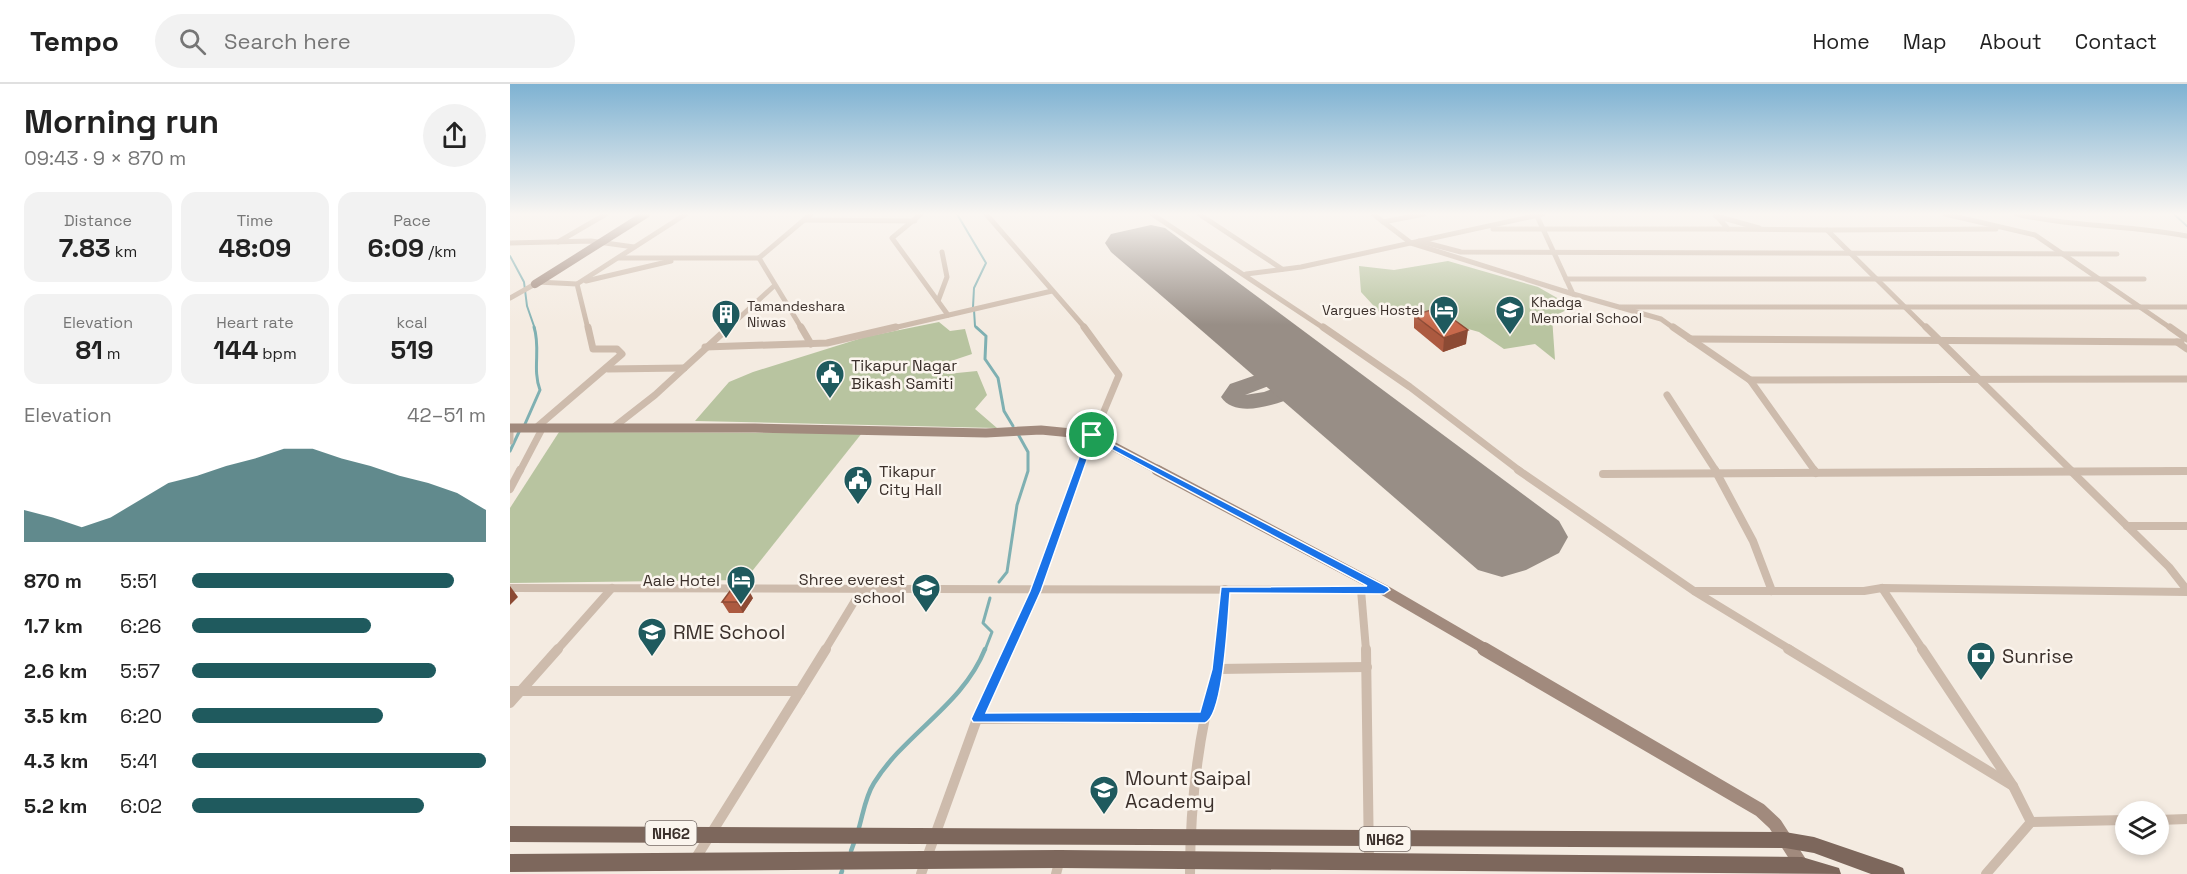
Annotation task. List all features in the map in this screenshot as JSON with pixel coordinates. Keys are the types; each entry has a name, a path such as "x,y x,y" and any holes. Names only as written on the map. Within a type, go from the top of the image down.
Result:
{"main road":[{"name":"NH62","path":"510,834 711,833 1785,840 1814,845 1896,874"},
{"name":"NH62","path":"510,863 641,868 694,862 819,861 862,861 923,867 1327,868 1369,864 1462,869 1728,869 1802,866 1833,874"}],"street":[{"path":"512,296 524,291 587,251"},
{"path":"576,284 629,251"},
{"path":"619,258 759,258 767,251"},
{"path":"901,251 948,315"},
{"path":"923,867 977,719 1035,591 1092,435 1119,375 1075,314 1018,251"},
{"path":"1210,251 1410,387 1524,474 1694,591 2013,786"},
{"path":"1255,251 1282,269"},
{"path":"1246,274 1372,251"},
{"path":"1436,251 1661,319 1750,380 1816,473"},
{"path":"1450,251 1552,254 2117,254"},
{"path":"1551,251 1573,294"},
{"path":"1845,251 1942,342 2169,567 2187,591"},
{"path":"2058,251 2187,341"},
{"path":"938,301 948,279 949,267 942,252"},
{"path":"536,283 576,284 684,258"},
{"path":"759,258 811,344"},
{"path":"1566,279 2144,279"},
{"path":"510,489 540,428 622,354 617,350 593,348 576,284"},
{"path":"614,427 656,395 705,347 774,286"},
{"path":"705,347 827,343 1052,291"},
{"path":"751,306 786,305"},
{"path":"1622,308 2187,307"},
{"path":"1690,339 1942,342 2187,341"},
{"path":"2177,342 2187,349"},
{"path":"608,369 684,368"},
{"path":"1750,380 2187,379"},
{"path":"1667,395 1717,474 1764,565 1772,591"},
{"path":"510,441 510,428 614,427 1001,432 1051,430 1092,435 1384,590 1760,810 1775,824 1802,866"},
{"path":"1603,474 2187,471"},
{"path":"2127,526 2187,526"},
{"path":"510,588 1384,590"},
{"path":"510,703 515,691 612,588"},
{"path":"1694,591 1864,591 1882,588 2187,591"},
{"path":"1882,588 2013,786 2031,822"},
{"path":"694,862 862,589"},
{"path":"1190,868 1190,836 1205,717 1218,669 1225,589"},
{"path":"1361,590 1367,667 1369,864"},
{"path":"1218,669 1367,667"},
{"path":"515,691 800,691"},
{"path":"977,719 1205,717"},
{"path":"2169,820 2187,819"},
{"path":"1986,874 2031,822 2115,820"}],"green space":[{"path":"1448,261 1538,287 1573,307 1552,317 1555,360 1535,344 1504,349 1479,332 1422,316 1383,316 1361,292 1359,266 1394,270"},
{"path":"939,322 950,331 965,329 972,354 945,363 947,374 977,371 987,395 975,409 997,428 695,421 729,382 753,372 865,337"},
{"path":"559,432 862,433 745,580 510,583 510,508"}],"building":[{"path":"1438,308 1468,330 1444,338 1414,315"},
{"path":"733,587 747,587 737,602 722,602"}],"waterway":[{"path":"973,307 974,288 986,263 979,251"},
{"path":"510,256 524,282 527,306 535,329"},
{"path":"974,310 976,327"},
{"path":"525,424 540,390 534,327"},
{"path":"976,327 986,336 985,359 998,378 1004,411 1013,426"},
{"path":"510,451 519,432"},
{"path":"999,582 1007,572 1017,505 1028,471 1028,452 1018,434"},
{"path":"985,650 992,632 983,623 990,598"},
{"path":"858,831 866,800 874,783 901,749 963,687 985,649"},
{"path":"851,851 855,840"}],"taxiway":[{"path":"1297,367 1238,389 1232,397 1239,401 1259,401 1314,381"}],"runway":[{"path":"1136,251 1502,554 1535,537 1169,251"}],"place":[{"name":"Vargues Hostel","path":"1444,336"},
{"name":"Khadga Memorial School","path":"1510,336"},
{"name":"Tamandeshara Niwas","path":"726,340"},
{"name":"Tikapur Nagar Bikash Samiti","path":"830,400"},
{"name":"Tikapur City Hall","path":"858,506"},
{"name":"Aale Hotel","path":"741,606"},
{"name":"Shree everest school","path":"926,614"},
{"name":"RME School","path":"652,658"},
{"name":"Sunrise","path":"1981,682"},
{"name":"Mount Saipal Academy","path":"1104,816"}],"route":[{"path":"1092,435 1384,590 1225,589 1218,669 1205,717 977,719 1035,591 1092,435"}]}
